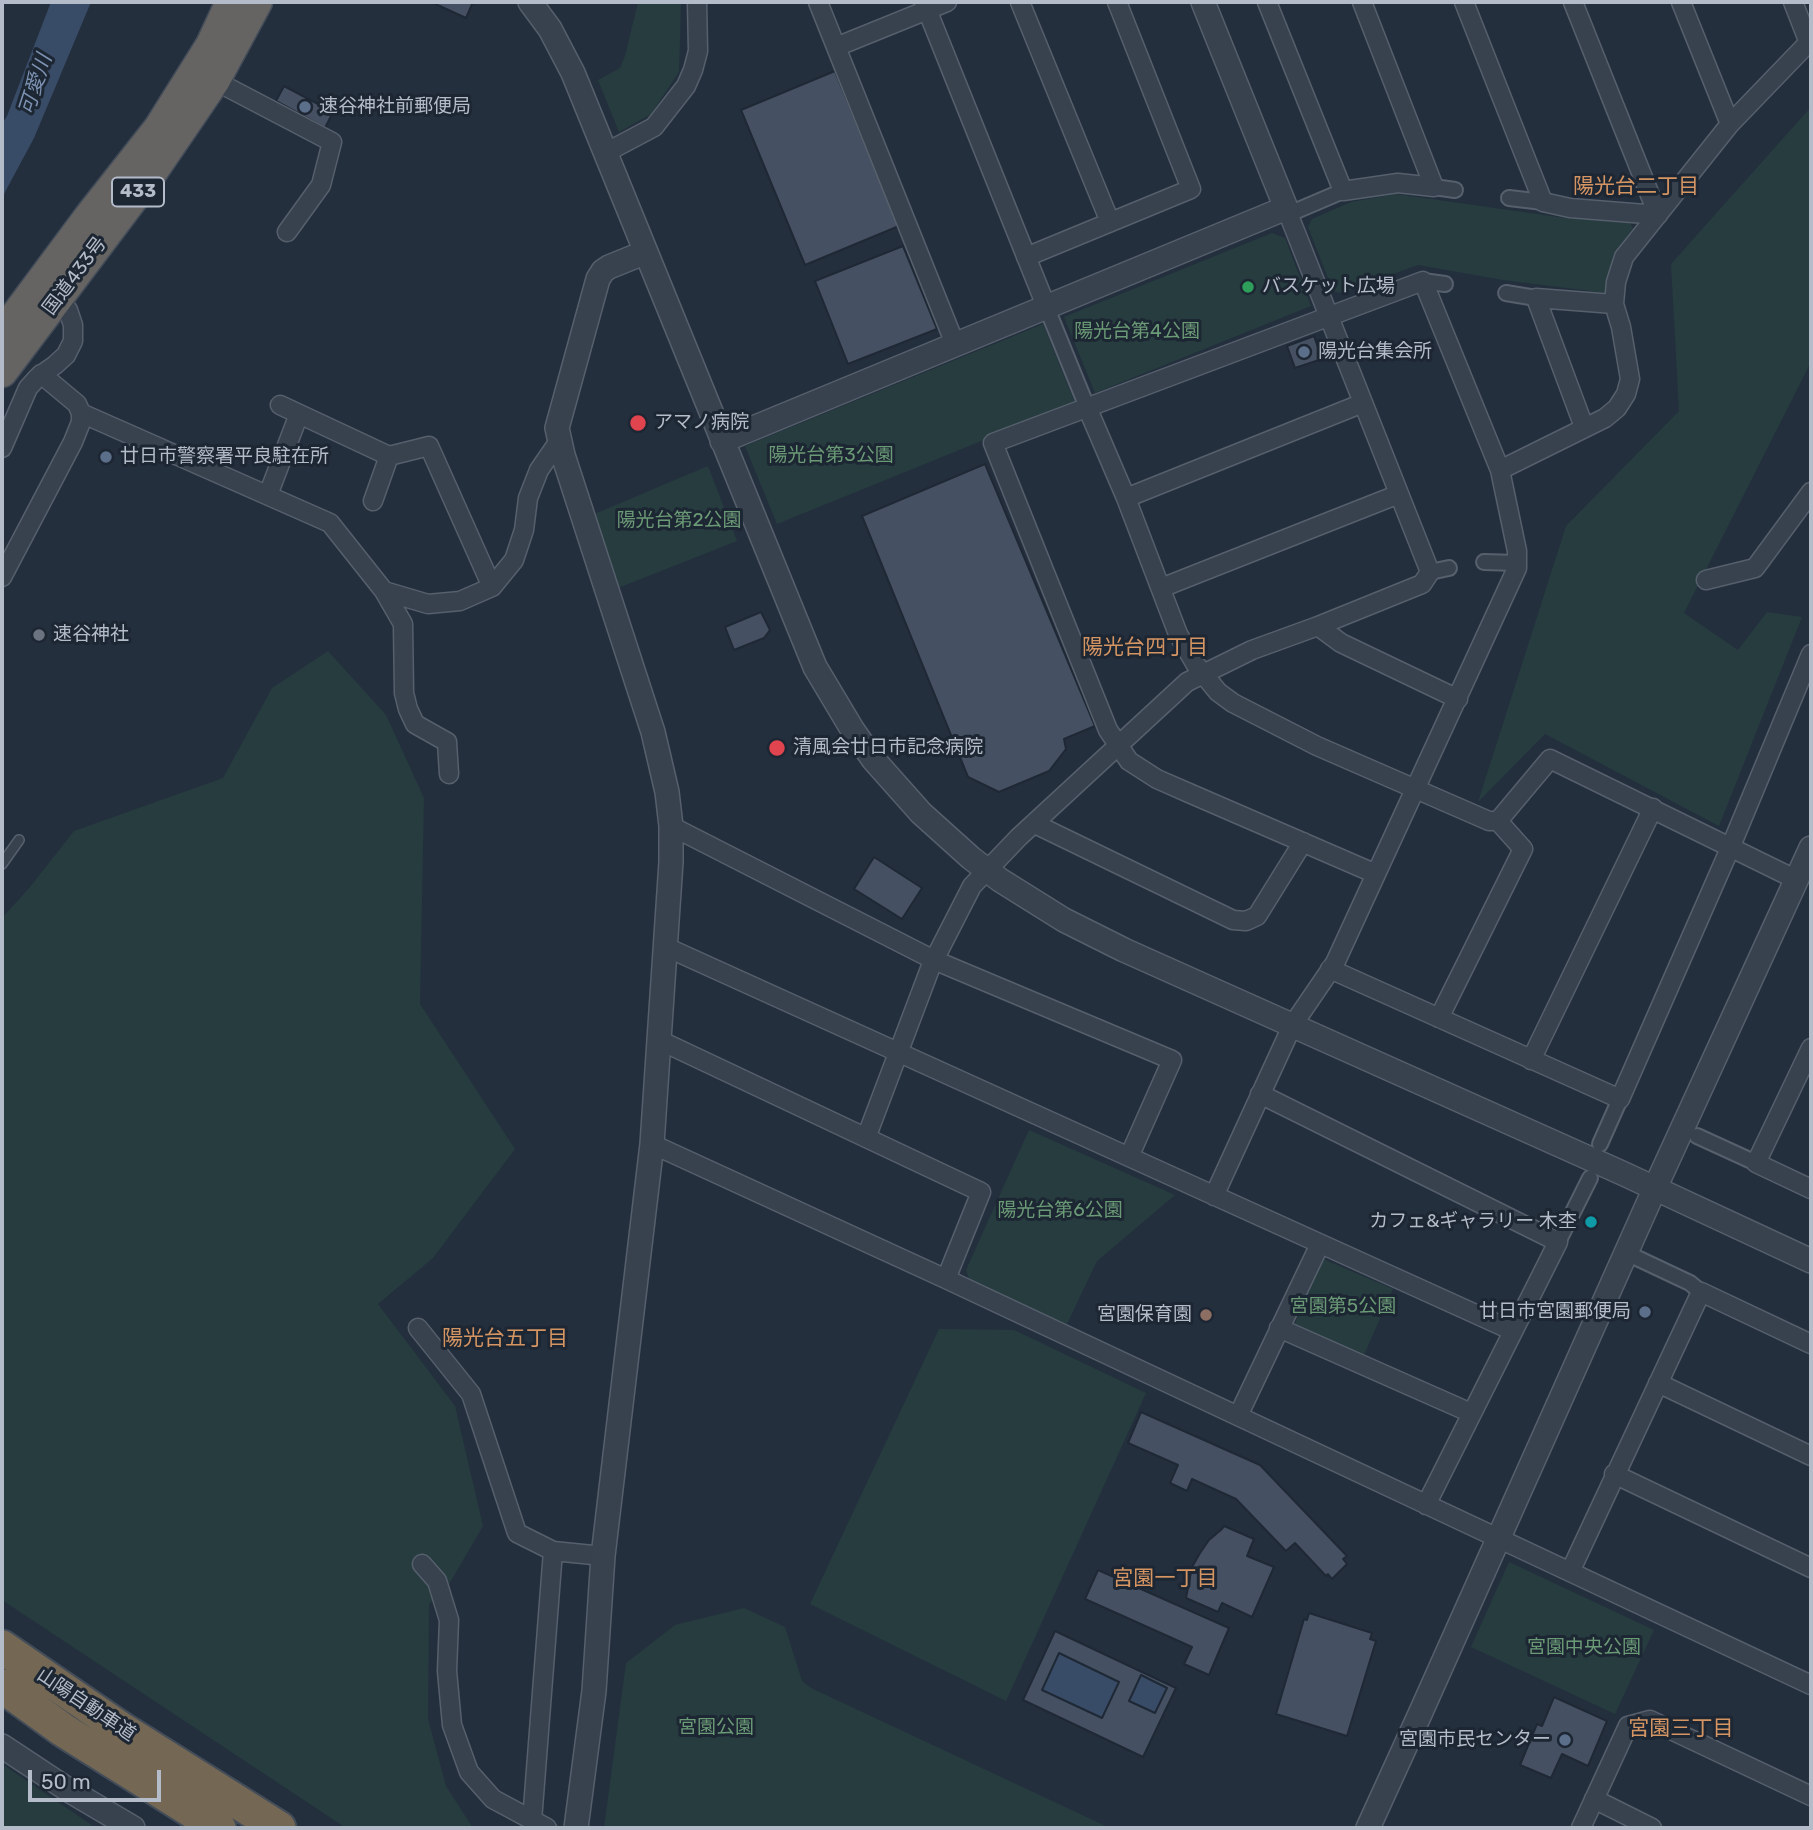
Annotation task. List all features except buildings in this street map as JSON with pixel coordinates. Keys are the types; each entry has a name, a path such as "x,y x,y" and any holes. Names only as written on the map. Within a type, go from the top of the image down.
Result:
{"highway":[{"name":"国道433号","path":"2,372 89,217 159,128 211,46 231,2"},
{"name":"国道433号","path":"2,334 49,292 146,181 215,80 257,2"},
{"name":"山陽自動車道","path":"2,1647 123,1730 279,1828"},
{"name":"山陽自動車道","path":"2,1686 64,1730 219,1828"}],"street":[{"path":"530,2 562,51 814,667 873,760 921,813 987,870 1064,920 1124,950 1655,1188 1811,1261"},
{"path":"605,153 654,127 686,86 698,51 697,2"},
{"path":"818,2 954,344"},
{"path":"836,47 925,6 947,2"},
{"path":"1020,2 1110,222"},
{"path":"1026,257 1191,189 1117,2"},
{"path":"1203,2 1430,572"},
{"path":"1267,2 1343,191"},
{"path":"1362,2 1434,187"},
{"path":"1464,2 1543,202"},
{"path":"1573,2 1658,215"},
{"path":"1681,2 1730,124"},
{"path":"1500,470 1605,418 1617,408 1626,394 1630,379 1614,304 1616,282 1624,257 1730,124 1810,41 1793,2"},
{"path":"925,6 1126,498 1178,634 1196,666 1217,692 1233,704 1317,746 1489,821 1498,821 1523,849 1439,1018"},
{"path":"228,87 332,142 321,185 287,232"},
{"path":"722,441 1046,306 1343,191 1398,183 1455,190"},
{"path":"1509,198 1570,208 1658,215"},
{"path":"576,1828 594,1691 603,1556 652,1144 666,947 671,826 667,792 650,721 557,428 597,278 609,267 646,252"},
{"path":"1214,1196 1292,1026 1330,969 1376,874 1517,568 1517,551 1500,470 1423,281"},
{"path":"1376,874 1157,779 1129,761 1108,730 993,443 1423,281 1445,284"},
{"path":"2,448 28,388 66,355 73,341 73,325 68,310 49,292"},
{"path":"1506,293 1614,304"},
{"path":"1536,298 1584,428"},
{"path":"2,577 74,442 81,422 77,404 41,374"},
{"path":"1126,498 1363,403"},
{"path":"280,405 389,456 429,446 492,587"},
{"path":"81,413 330,523 384,592 403,624 404,693 408,709 415,724 447,742 449,774"},
{"path":"268,495 299,414"},
{"path":"384,592 428,604 460,601 492,587 514,560 523,530 528,498 539,470 559,441"},
{"path":"373,501 389,456"},
{"path":"1706,580 1755,568 1811,492"},
{"path":"1161,589 1399,494"},
{"path":"1484,562 1517,563"},
{"path":"866,1138 934,960 972,886 987,870 1187,682 1252,650 1422,584 1430,572 1449,568"},
{"path":"1318,626 1341,643 1458,699"},
{"path":"1600,1144 1731,846 1811,654"},
{"path":"1498,821 1550,759 1797,880"},
{"path":"1531,1059 1653,808"},
{"path":"1035,824 1233,920 1245,921 1257,915 1303,842"},
{"path":"671,826 934,960 1172,1060 1129,1157"},
{"path":"1368,1828 1655,1188 1811,848"},
{"path":"666,947 1513,1331"},
{"path":"1330,969 1620,1099"},
{"path":"659,1040 981,1192 946,1279"},
{"path":"1756,1163 1811,1048"},
{"path":"1260,1094 1558,1242"},
{"path":"1697,1136 1811,1189"},
{"path":"652,1144 1811,1685"},
{"path":"1426,1505 1590,1178"},
{"path":"1238,1416 1320,1244"},
{"path":"1637,1258 1690,1283 1701,1292 1811,1344"},
{"path":"1570,1572 1701,1292"},
{"path":"418,1328 471,1394 517,1534 553,1551 603,1556"},
{"path":"1279,1328 1471,1413"},
{"path":"1658,1383 1811,1456"},
{"path":"1615,1474 1811,1568"},
{"path":"422,1564 437,1581 449,1620 447,1671 452,1725 468,1772 493,1799 540,1825 553,1551"},
{"path":"1581,1828 1628,1726 1650,1720 1811,1796"},
{"path":"2,1746 133,1828"},
{"path":"1594,1799 1651,1828"}],"lane":[{"path":"2,864 19,840"}],"green space":[{"path":"638,2 681,2 679,72 651,114 619,132 598,80 620,68"},
{"path":"1811,107 1811,362 1684,613 1738,650 1767,612 1802,617 1719,826 1545,734 1478,802 1566,526 1679,411 1671,264"},
{"path":"1396,194 1565,218 1630,223 1633,228 1613,255 1606,293 1503,280 1418,265 1341,293 1333,291 1308,227 1312,219 1351,202"},
{"name":"陽光台第4公園","path":"1272,233 1285,238 1311,306 1095,393 1064,317"},
{"name":"陽光台第3公園","path":"1043,324 1075,403 777,524 745,446"},
{"name":"陽光台第2公園","path":"708,466 737,541 618,588 592,515"},
{"path":"328,651 386,715 424,798 420,1004 515,1149 433,1258 378,1304 455,1406 483,1526 448,1586 429,1604 428,1719 446,1786 473,1828 346,1828 2,1600 2,918 74,831 223,778 272,688"},
{"name":"陽光台第6公園","path":"1029,1130 1175,1195 1097,1261 1067,1324 970,1282 966,1270"},
{"name":"宮園第5公園","path":"1323,1259 1393,1289 1364,1355 1294,1325"},
{"path":"939,1329 1014,1330 1146,1393 1006,1701 810,1604"},
{"name":"宮園中央公園","path":"1509,1562 1654,1630 1615,1714 1471,1647"},
{"name":"宮園公園","path":"744,1608 785,1627 802,1681 811,1688 1110,1828 604,1828 626,1663 675,1625"},
{"path":"2,1764 96,1828 2,1828"}],"water":[{"name":"可愛川","path":"51,2 91,2 34,138 2,201 2,124"},
{"path":"1059,1653 1119,1682 1102,1718 1042,1690"},
{"path":"1141,1675 1167,1688 1155,1713 1129,1701"}],"place":[{"name":"速谷神社前郵便局","path":"305,107"},
{"name":"バスケット広場","path":"1248,287"},
{"name":"陽光台集会所","path":"1304,352"},
{"name":"アマノ病院","path":"638,423"},
{"name":"廿日市警察署平良駐在所","path":"106,457"},
{"name":"速谷神社","path":"39,635"},
{"name":"清風会廿日市記念病院","path":"777,748"},
{"name":"カフェ&ギャラリー 木杢","path":"1591,1222"},
{"name":"廿日市宮園郵便局","path":"1645,1312"},
{"name":"宮園保育園","path":"1206,1315"},
{"name":"宮園市民センター","path":"1565,1740"}],"district":[{"name":"陽光台二丁目","path":"1636,187"},
{"name":"陽光台四丁目","path":"1145,648"},
{"name":"陽光台五丁目","path":"505,1339"},
{"name":"宮園一丁目","path":"1165,1579"},
{"name":"宮園三丁目","path":"1681,1729"}]}
